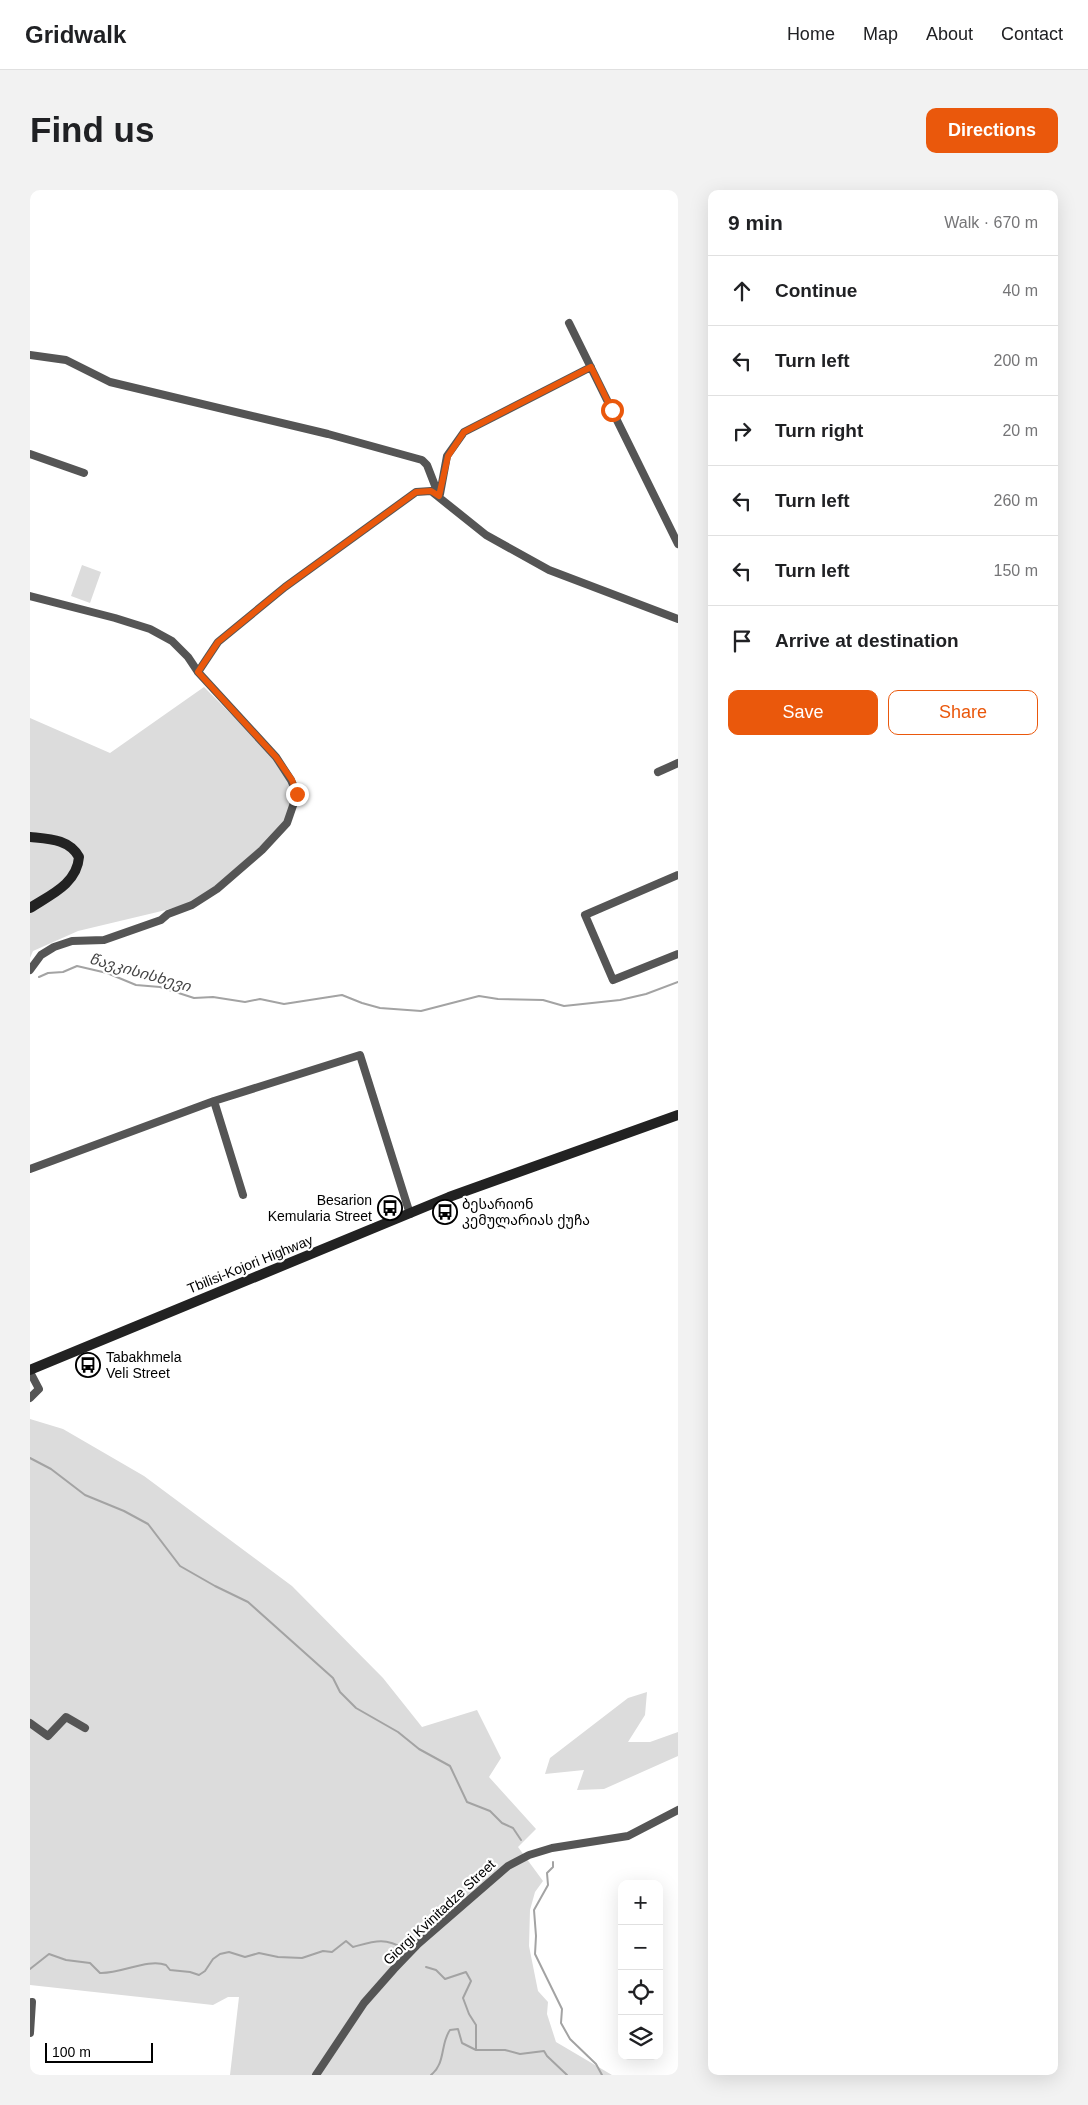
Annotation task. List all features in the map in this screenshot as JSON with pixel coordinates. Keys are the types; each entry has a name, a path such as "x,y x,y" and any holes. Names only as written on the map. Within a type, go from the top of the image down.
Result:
{"main road":[{"path":"30,837 64,843 75,851 79,857 75,874 69,881 63,887 30,908"},
{"name":"Tbilisi-Kojori Highway","path":"30,1371 449,1197 678,1116"}],"street":[{"path":"569,323 678,544"},
{"path":"30,354 66,360 110,382 328,434 422,460 428,465 439,496"},
{"path":"439,496 448,456 464,432 591,367"},
{"path":"30,454 84,473"},
{"path":"198,672 218,642 285,587 416,492 431,491 486,535 549,570 678,619"},
{"path":"30,596 115,618 150,630 172,641 276,757 292,780 297,794 287,823 262,850 217,889 192,905 168,914 161,920 104,940 72,941 54,947 41,956 30,970"},
{"path":"658,772 678,763"},
{"path":"678,876 585,915 613,980 678,954"},
{"path":"30,1168 214,1101 360,1055 410,1214"},
{"path":"214,1101 243,1196"},
{"path":"30,1371 39,1390 30,1398"},
{"path":"30,1723 48,1736 66,1717 85,1728"},
{"name":"Giorgi Kvinitadze Street","path":"316,2074 364,2004 394,1969 418,1944 508,1866 529,1855 552,1848 628,1836 678,1810"},
{"path":"30,2033 32,2002"}],"shaded area":[{"path":"82,565 101,572 90,603 71,596"},
{"path":"204,687 275,758 290,780 295,795 286,822 216,888 190,903 78,931 33,951 30,958 30,718 110,753"},
{"path":"30,1419 63,1429 144,1476 292,1586 383,1678 422,1727 477,1710 501,1758 489,1777 536,1829 518,1847 543,1881 535,1892 530,1910 529,1946 538,1991 548,2002 547,2014 556,2042 612,2075 230,2075 239,1997 228,1997 213,2005 30,1985"},
{"path":"647,1692 645,1715 628,1742 650,1742 678,1732 678,1756 604,1789 577,1790 584,1770 545,1774 550,1758 628,1698"}],"waterway":[{"name":"წავკისისხევი","path":"39,977 48,973 63,972 77,966 107,973 136,985 160,987 194,998 213,997 245,1002 260,999 284,1004 342,995 380,1008 421,1011 479,996 498,999 543,1000 564,1006 620,1000 646,994 678,982"},
{"path":"30,1458 51,1469 85,1495 124,1511 148,1524 180,1566 248,1602 333,1678 340,1692 356,1708 398,1732 419,1749 450,1766 467,1802 490,1811 502,1823 513,1828 521,1840"},
{"path":"553,1862 553,1867 547,1873 548,1885 534,1910 535,1954 562,2009 561,2023 570,2039 596,2064 602,2075"},
{"path":"30,1969 49,1954 66,1960 90,1963 100,1973 159,1963 166,1965 170,1970 199,1975 205,1971 213,1959 220,1954 229,1952 245,1957 259,1953 278,1957 302,1958 323,1951 332,1952 346,1941 353,1947 379,1941 398,1945 405,1949"},
{"path":"426,1967 436,1970 445,1979 466,1972 471,1981 463,1998 469,2014 476,2025 476,2050"},
{"path":"431,2075 439,2065 447,2035 450,2030 458,2029 462,2043 476,2050 505,2050 520,2054 544,2051 567,2075"}],"place":[{"name":"Besarion Kemularia Street","path":"390,1208"},
{"name":"ბესარიონ კემულარიას ქუჩა","path":"445,1212"},
{"name":"Tabakhmela Veli Street","path":"88,1365"}],"route":[{"path":"297,794 292,780 276,757 198,672 218,642 285,587 416,492 431,491 439,496 448,456 464,432 477,424 591,367 612,410"}]}
